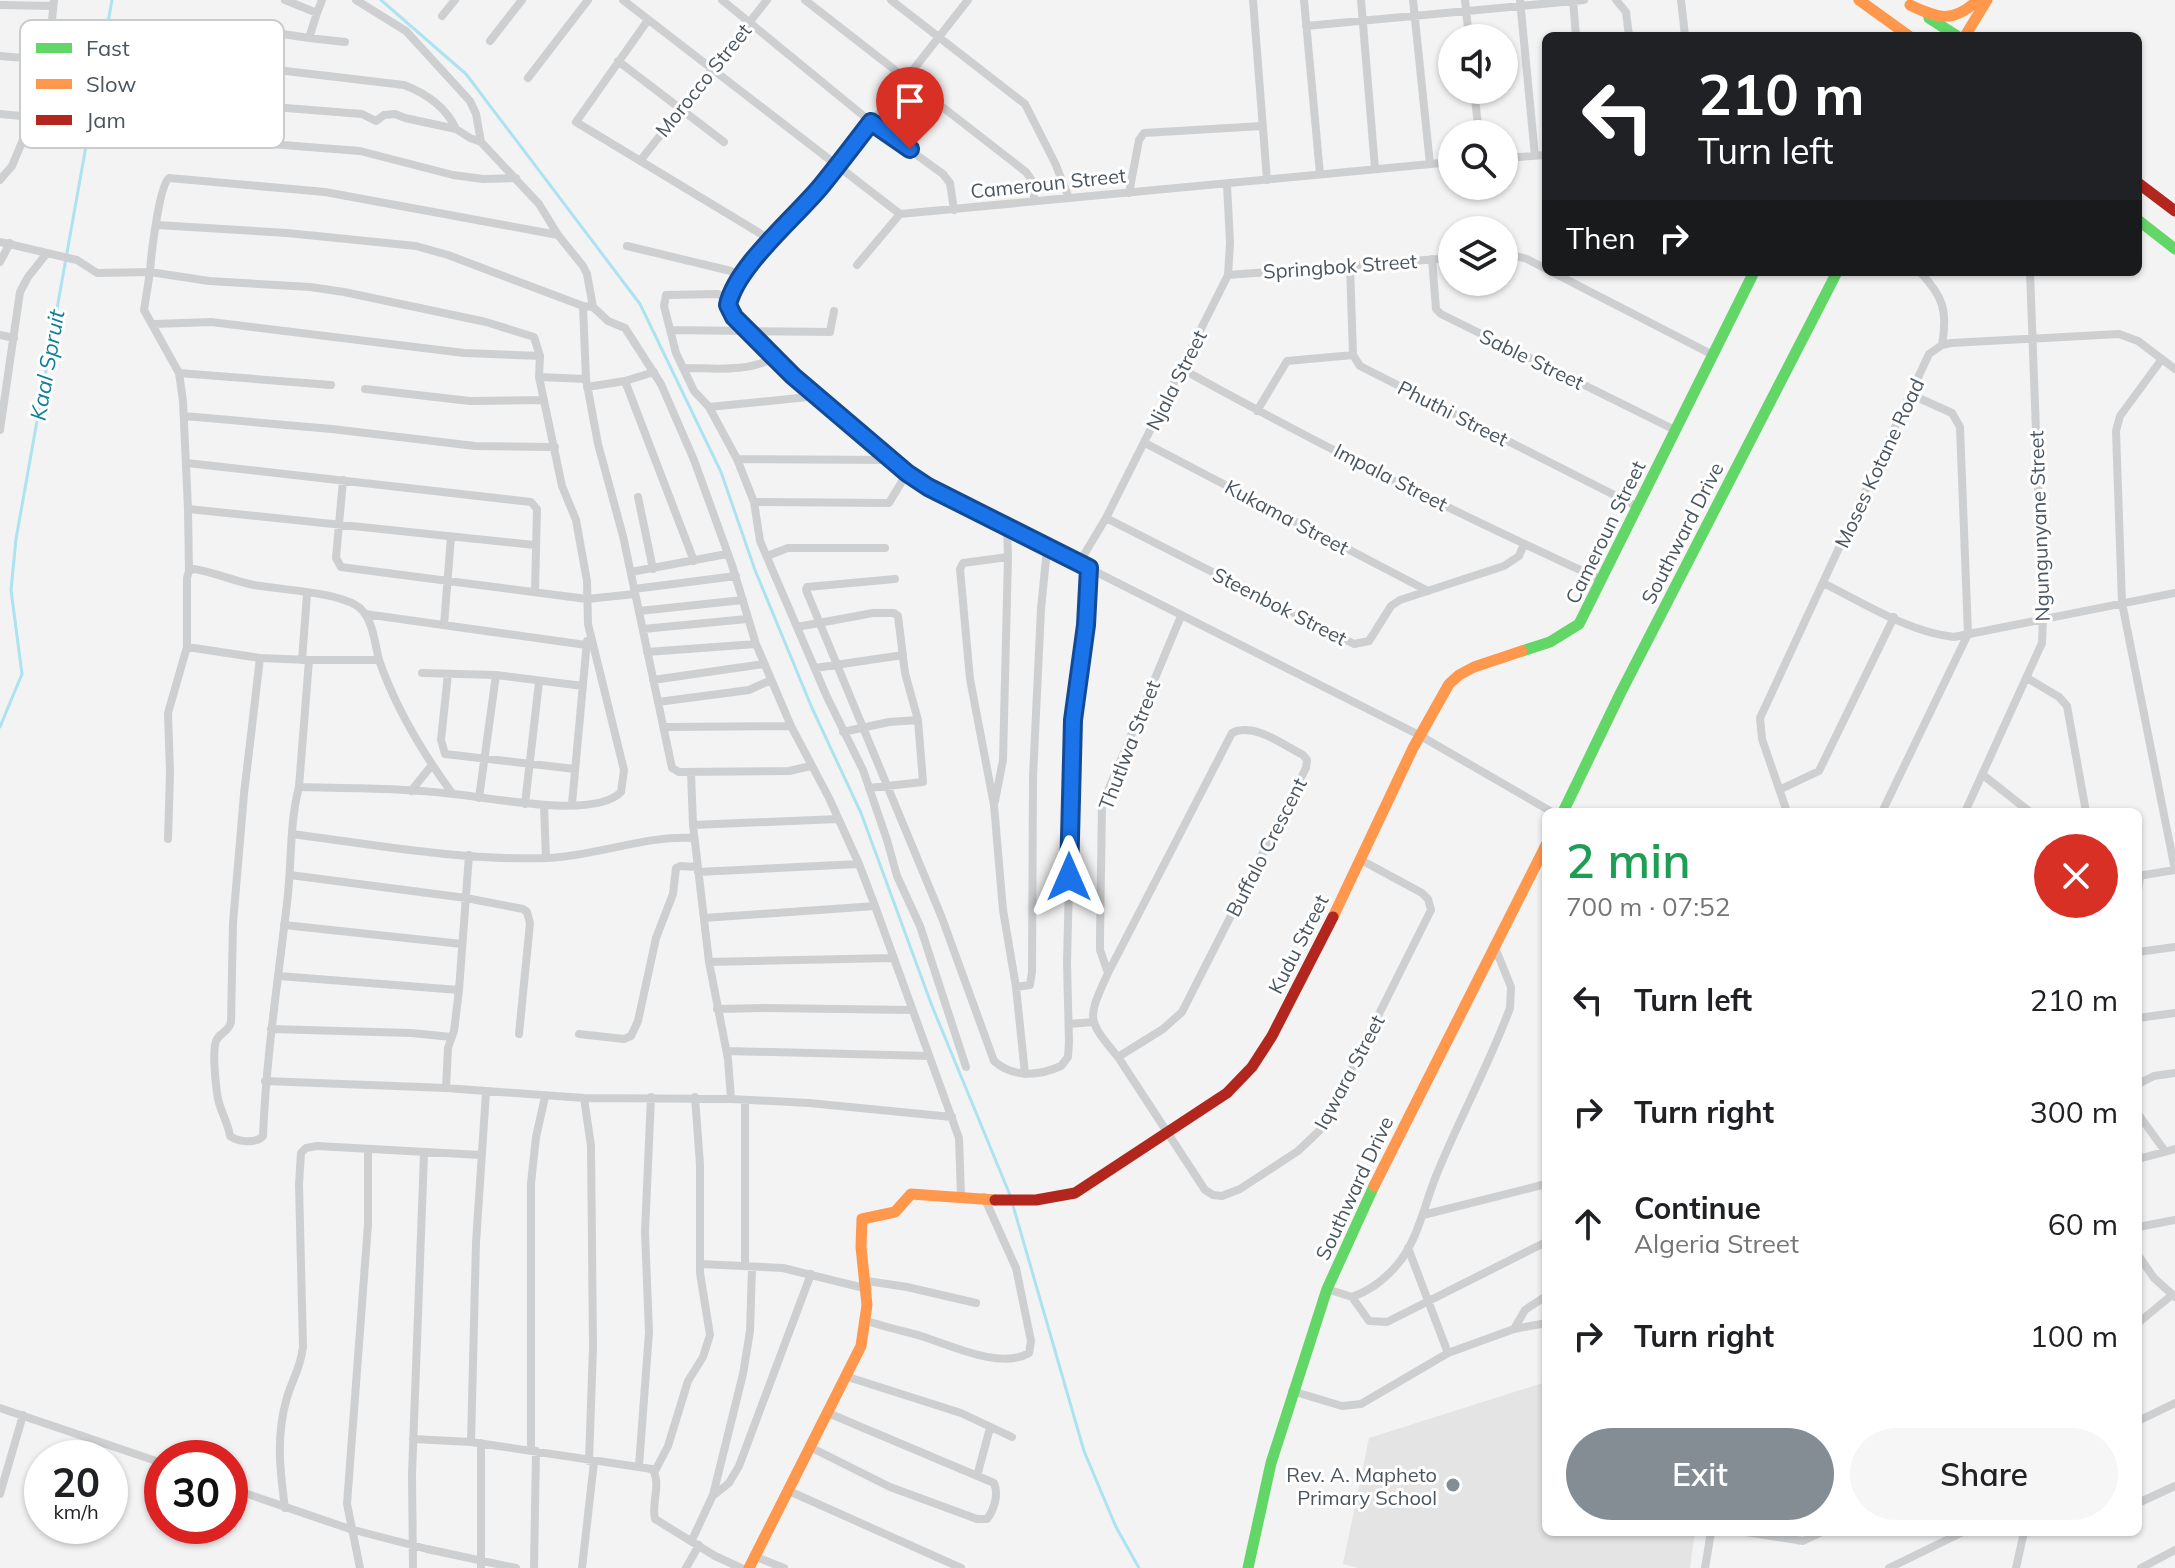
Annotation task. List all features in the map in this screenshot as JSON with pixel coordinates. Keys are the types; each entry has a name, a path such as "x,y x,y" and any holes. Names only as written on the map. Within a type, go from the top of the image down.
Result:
{"street":[{"path":"285,0 317,13"},
{"path":"309,38 322,0"},
{"path":"356,0 406,31 470,101 476,114 481,142"},
{"path":"442,16 455,0"},
{"path":"490,41 522,0"},
{"path":"528,78 588,0"},
{"path":"623,0 900,214 857,265"},
{"path":"722,0 871,122 947,178 952,188 954,210"},
{"name":"Morocco Street","path":"640,161 767,0"},
{"path":"805,0 1029,175 1033,182 1034,201"},
{"path":"891,0 1025,104 1069,198"},
{"path":"968,0 837,166 740,279 729,300 730,311 818,396 890,460 928,487 1419,735 1545,808"},
{"path":"1253,0 1267,180"},
{"path":"1304,0 1320,174"},
{"path":"1361,0 1375,168"},
{"path":"1413,0 1430,164"},
{"path":"1465,0 1467,24"},
{"path":"1306,26 1520,3 1584,0"},
{"path":"1616,0 1626,12 1628,32"},
{"path":"1681,0 1685,32"},
{"path":"1859,0 1900,32"},
{"path":"1907,3 1938,17 1953,18 1978,0"},
{"path":"1967,32 1987,0"},
{"path":"1573,1 1576,32"},
{"path":"0,5 53,3"},
{"path":"1520,3 1535,156"},
{"path":"1907,3 1951,32"},
{"path":"648,20 576,122 774,237"},
{"path":"284,34 345,42"},
{"path":"0,56 20,58"},
{"path":"618,61 724,142"},
{"path":"284,72 404,85 423,92 442,109 456,129"},
{"path":"284,108 362,114 376,121 384,115 395,114 456,129 481,142 539,204 587,274 586,383 598,444 631,572 672,768 679,772 789,771 811,766"},
{"path":"0,114 20,116"},
{"path":"1129,193 1139,140 1144,133 1262,126"},
{"path":"284,145 350,150 453,175 483,179 516,178"},
{"path":"0,180 12,166 20,146"},
{"path":"1518,157 1542,155"},
{"name":"Cameroun Street","path":"900,214 1438,163"},
{"path":"168,839 168,713 187,647 189,571 187,463 179,373 144,310 165,182 173,177 325,192 558,235"},
{"name":"Njala Street","path":"1079,563 1145,443 1228,275 1227,184"},
{"path":"2142,186 2175,211"},
{"path":"2142,223 2175,249"},
{"path":"157,225 287,233 416,246 588,306 608,321 625,328 654,372 694,460 764,664 859,864 952,1117 960,1147 961,1196"},
{"path":"0,262 5,243 77,260 97,273 150,272 209,281 310,287 380,299 527,334 535,339 540,356 539,377 543,400 562,486 576,520 586,575 588,624 572,804"},
{"path":"627,246 731,271 740,279"},
{"path":"0,430 5,372 22,286 51,254"},
{"path":"1518,257 1542,267"},
{"name":"Sable Street","path":"1432,259 1436,309 1441,314 1675,430"},
{"name":"Springbok Street","path":"1228,275 1438,259"},
{"path":"1257,411 1287,361 1353,355 1350,265"},
{"path":"1560,276 1713,355"},
{"name":"Cameroun Street","path":"1419,735 1455,677 1571,633 1579,624 1713,355 1748,276"},
{"name":"Southward Drive","path":"1565,808 1621,692 1835,276"},
{"path":"1924,276 1941,300 1945,322 1942,345 2119,334 2138,341 2175,369"},
{"name":"Ngungunyane Street","path":"1967,808 2042,643 2030,276"},
{"path":"729,300 718,294 668,294 664,306 676,353 694,391 709,407 737,459 754,502 760,541 869,788 897,876 920,926 966,1067"},
{"path":"672,330 830,332 834,311"},
{"path":"154,324 211,322 464,353 540,356"},
{"path":"0,335 14,338"},
{"name":"Moses Kotane Road","path":"1786,808 1762,739 1760,718 1929,354 1942,345"},
{"name":"Phuthi Street","path":"1353,355 1367,370 1638,507"},
{"path":"683,368 748,367 764,364 775,357"},
{"path":"2142,876 2175,870 2122,603 2116,423 2162,359"},
{"name":"Impala Street","path":"1182,369 1257,411 1602,580"},
{"path":"539,377 586,383 625,381 654,372"},
{"path":"179,373 331,385"},
{"path":"625,381 694,561"},
{"path":"365,389 470,401 543,400"},
{"path":"1884,808 1968,634 1960,427 1952,413 1912,395"},
{"path":"709,407 818,396"},
{"path":"184,416 475,446 555,447"},
{"name":"Kukama Street","path":"1145,443 1429,591"},
{"path":"737,459 890,460"},
{"path":"187,463 531,502 537,509 535,592"},
{"path":"754,502 889,503 907,473"},
{"path":"343,480 336,558 339,566 587,599 736,576"},
{"path":"638,497 653,569"},
{"path":"188,509 535,545"},
{"name":"Steenbok Street","path":"1106,518 1354,644 1369,641 1391,606 1400,600 1504,566 1519,556 1524,544"},
{"path":"994,805 1003,760 1007,528"},
{"path":"444,625 451,537"},
{"path":"767,556 788,548 885,548"},
{"path":"1016,987 1030,985 1032,972 1033,777 1047,549"},
{"path":"631,572 727,554"},
{"path":"1008,557 963,563 960,567 975,712 994,805 1003,910 1016,987 1025,1074"},
{"path":"895,579 807,587 806,590 817,623 889,786 942,918 994,1061 1001,1067 1037,1074 1065,1062 1069,1051 1067,963 1073,720 1086,625 1089,568"},
{"path":"189,571 205,571 252,585 342,598 356,605 365,614 398,707 452,793"},
{"path":"1823,583 1894,617 1944,636 1968,634 2175,593"},
{"path":"260,658 234,907 231,1022 217,1039 215,1049 218,1097 232,1138 246,1141 262,1138 265,1081 299,787 307,594"},
{"path":"639,611 743,600"},
{"path":"797,627 873,613 894,613 900,624 906,679 918,720 923,782 869,788"},
{"path":"365,614 586,645"},
{"name":"Thutlwa Street","path":"1108,973 1100,950 1102,805 1181,616"},
{"path":"1781,789 1819,771 1894,617"},
{"path":"643,629 747,619"},
{"path":"299,787 452,793 544,806 614,799 621,792 625,779 622,756 588,624"},
{"path":"647,652 756,644"},
{"path":"187,647 260,658 379,660"},
{"path":"815,668 903,655"},
{"path":"653,680 764,664"},
{"path":"422,673 496,675 583,686"},
{"path":"448,674 442,749 448,755 485,756 575,769"},
{"path":"479,798 496,675"},
{"path":"2027,678 2059,697 2067,706 2085,808"},
{"path":"658,702 749,690 771,680"},
{"path":"525,804 539,682"},
{"path":"843,732 918,720"},
{"path":"664,727 791,726"},
{"name":"Buffalo Crescent","path":"1093,1022 1093,1005 1108,973 1232,733 1246,729 1307,758 1302,776 1182,1012 1163,1029 1118,1057"},
{"name":"Kudu Street","path":"868,1285 862,1219 895,1212 911,1194 1032,1200 1075,1193 1227,1093 1255,1066 1361,860 1419,735"},
{"path":"411,791 432,765"},
{"path":"691,772 694,838 709,962 727,1051 731,1099"},
{"path":"1983,775 2025,808"},
{"path":"544,806 546,858"},
{"path":"693,825 838,819"},
{"path":"292,834 469,855 546,858 670,838 694,838"},
{"name":"Southward Drive","path":"1248,1568 1271,1463 1327,1289 1386,1159 1542,853"},
{"path":"446,1088 447,1053 459,990 469,855"},
{"name":"Iqwara Street","path":"1167,1134 1200,1185 1213,1195 1222,1196 1240,1189 1298,1151 1319,1131 1431,910 1428,899 1422,893 1361,860"},
{"path":"579,1034 624,1039 631,1036 638,1021 656,938 673,894 676,868 859,864"},
{"path":"290,875 518,907 529,916 519,1034"},
{"path":"704,918 875,906"},
{"path":"284,925 462,944"},
{"path":"1352,1297 1378,1283 1397,1265 1408,1248 1510,1008 1511,987 1494,945"},
{"path":"2142,951 2175,947"},
{"path":"709,962 893,958"},
{"path":"279,976 459,990"},
{"path":"717,1009 912,1010"},
{"path":"2142,1017 2175,1013"},
{"path":"1069,1024 1093,1022 1167,1134"},
{"path":"271,1029 397,1032 452,1037"},
{"path":"727,1051 929,1056"},
{"path":"2142,1082 2154,1076 2175,1073"},
{"path":"265,1081 446,1088 545,1097 695,1097 952,1117"},
{"path":"481,1564 476,1442 481,1155 486,1092"},
{"path":"534,1568 531,1183 536,1137 545,1097"},
{"path":"639,1466 649,1332 645,1232 651,1097"},
{"path":"695,1097 700,1165 700,1264 710,1325 709,1345 688,1381 668,1446 655,1471 657,1480 653,1511 655,1519 741,1568"},
{"path":"582,1568 592,1461 593,1347 591,1146 584,1098"},
{"path":"686,1568 713,1495 743,1374 750,1331 745,1100"},
{"path":"2142,1118 2170,1150 2142,1158"},
{"path":"285,1508 278,1439 286,1398 301,1363 300,1158 303,1150 310,1147 481,1155"},
{"path":"360,1568 347,1504 368,1224 368,1150"},
{"path":"413,1568 413,1439 424,1154"},
{"path":"1423,1215 1542,1185"},
{"path":"867,1321 995,1358 1024,1357 1029,1353 1031,1341 1016,1268 988,1198"},
{"path":"2142,1226 2175,1220"},
{"path":"1327,1289 1352,1297 1363,1316 1374,1323 1394,1320 1542,1244"},
{"path":"1408,1248 1448,1353"},
{"path":"2142,1261 2154,1278 2174,1296 2142,1320"},
{"path":"700,1264 783,1268 868,1285 907,1287 976,1303"},
{"path":"713,1495 729,1483 739,1466 811,1274"},
{"path":"749,1568 769,1522 789,1491 848,1377 867,1321 868,1285"},
{"path":"1514,1329 1525,1310 1542,1299"},
{"path":"1292,1391 1352,1407 1372,1399 1448,1353 1514,1329 1542,1324"},
{"path":"848,1377 949,1409 1012,1437"},
{"path":"2142,1419 2175,1403"},
{"path":"0,1408 144,1457"},
{"path":"812,1448 890,1487 983,1520 991,1512 996,1488 994,1483 828,1413"},
{"path":"0,1494 23,1415"},
{"path":"977,1476 990,1428"},
{"path":"413,1439 476,1442 655,1471"},
{"path":"2142,1501 2175,1486"},
{"path":"789,1491 961,1568"},
{"path":"248,1494 350,1529 481,1564 516,1568"},
{"path":"1705,1568 1710,1536"},
{"path":"1771,1536 1803,1541 1814,1536"},
{"path":"1889,1568 1955,1536"},
{"path":"2016,1568 2023,1536"},
{"path":"2141,1568 2175,1550"},
{"path":"754,1556 784,1568"}],"shaded area":[{"name":"Rev. A. Mapheto Primary School","path":"1542,1383 1542,1536 1694,1536 1690,1568 1358,1568 1343,1564 1369,1438"}],"waterway":[{"name":"Kaal Spruit","path":"108,20 112,0"},
{"path":"381,0 466,74 640,304 721,472 755,570 812,708 861,813 932,1006 1010,1195"},
{"name":"Kaal Spruit","path":"0,727 22,674 11,590 16,539 86,148"},
{"path":"1012,1202 1084,1451 1116,1527 1139,1568"}],"traffic: fast":[{"path":"1929,18 1951,32"},
{"path":"2142,223 2175,249"},
{"path":"1522,651 1550,642 1579,624 1752,276"},
{"path":"1565,808 1621,692 1835,276"},
{"path":"1248,1568 1271,1463 1327,1289 1374,1186"}],"traffic: slow":[{"path":"1859,0 1903,32"},
{"path":"1910,5 1946,16 1961,12 1978,0"},
{"path":"1967,32 1987,0"},
{"path":"1333,917 1413,748 1449,684 1474,667 1522,651"},
{"path":"1374,1186 1542,853"},
{"path":"749,1568 861,1346 867,1305 861,1247 862,1219 895,1212 911,1194 995,1200"}],"traffic: jam":[{"path":"2142,186 2175,211"},
{"path":"995,1200 1036,1200 1075,1193 1227,1093 1252,1067 1272,1036 1333,917"}],"place":[{"name":"Rev. A. Mapheto Primary School","path":"1453,1485"}],"route":[{"path":"910,149 871,122 821,187 776,234 740,279 728,305 734,317 793,376 890,460 928,487 1089,568 1086,625 1073,720 1069,877"}]}
